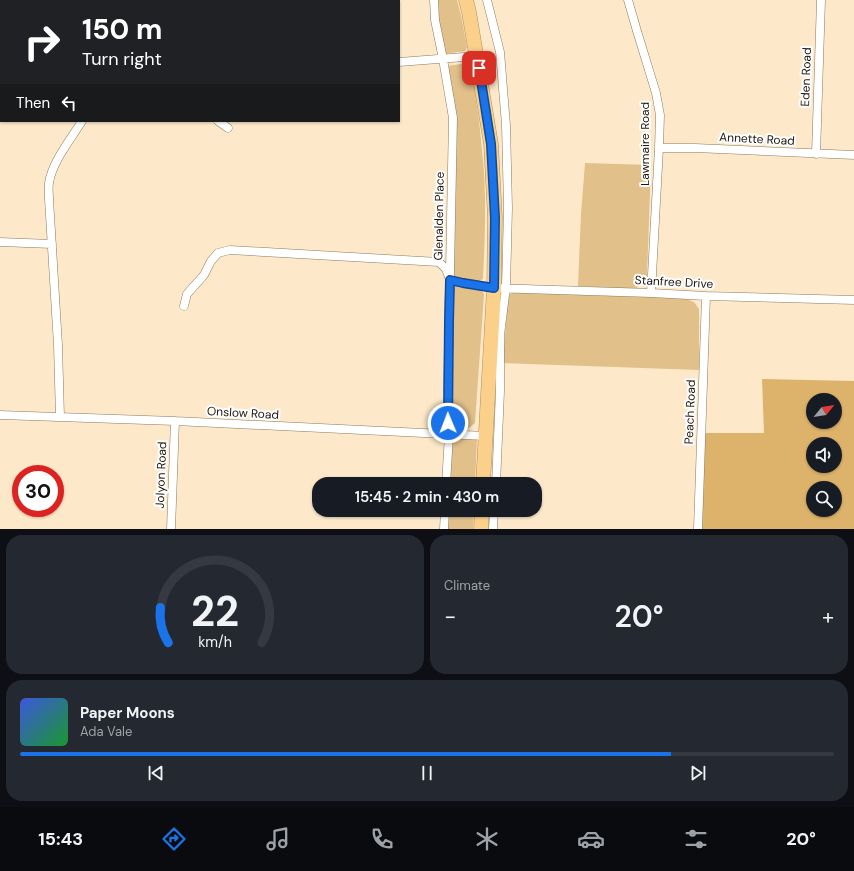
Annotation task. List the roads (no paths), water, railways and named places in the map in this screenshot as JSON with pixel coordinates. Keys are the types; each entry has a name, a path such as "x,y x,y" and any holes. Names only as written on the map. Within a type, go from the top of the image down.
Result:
{"highway":[{"path":"466,0 477,56 491,144 500,288 492,415 485,436 483,477"},
{"path":"481,529 482,517"}],"street":[{"name":"Glenalden Place","path":"434,0 435,20 453,118 448,390 449,435 446,477"},
{"path":"487,0 500,52 506,125 508,208 500,288"},
{"name":"Lawmaire Road","path":"628,0 656,93 660,115 652,293"},
{"name":"Eden Road","path":"816,154 821,0"},
{"path":"400,62 477,56"},
{"path":"60,417 58,345 49,184 52,171 57,161 81,122"},
{"path":"219,122 228,128"},
{"name":"Annette Road","path":"659,148 695,148 854,155"},
{"path":"0,242 52,244"},
{"path":"184,306 187,294 204,275 211,261 218,253 230,250 440,262 446,269 450,280"},
{"name":"Stanfree Drive","path":"450,280 500,288 854,300"},
{"name":"Peach Road","path":"698,529 706,296"},
{"name":"Onslow Road","path":"0,415 175,421 485,436"},
{"path":"492,415 496,477"},
{"name":"Jolyon Road","path":"171,529 175,421"},
{"path":"444,529 445,517"},
{"path":"494,517 494,529"}]}
